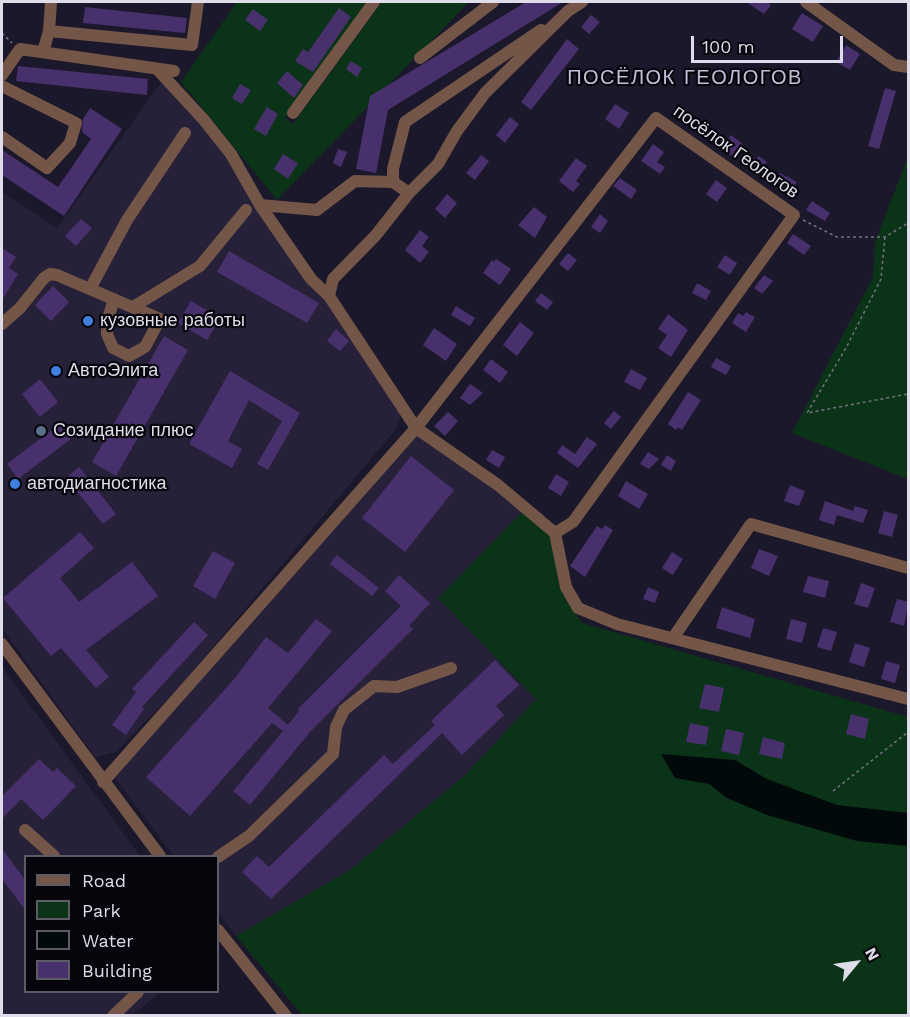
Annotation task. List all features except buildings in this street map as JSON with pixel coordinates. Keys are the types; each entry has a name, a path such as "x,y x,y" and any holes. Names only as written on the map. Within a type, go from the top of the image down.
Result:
{"street":[{"path":"43,52 49,31 51,2"},
{"path":"49,31 192,45 198,2"},
{"path":"293,113 374,2"},
{"path":"420,58 494,2"},
{"path":"393,182 393,170 405,122 582,2"},
{"path":"810,5 826,2"},
{"path":"810,5 894,65 909,68"},
{"path":"329,296 333,279 376,235 409,193 438,164 457,131 484,93 568,11"},
{"path":"2,75 20,49 43,52 53,56 174,71"},
{"path":"157,69 204,120 224,146 260,204 311,279 329,296 416,429 498,485 555,533 566,587 578,608 617,624 909,699"},
{"path":"2,86 76,123 70,143 47,168 2,137"},
{"name":"посёлок Геологов","path":"416,429 656,118 794,215 573,522 555,533"},
{"path":"90,289 127,220 185,133"},
{"path":"260,204 317,210 355,181 393,182 409,193"},
{"path":"133,307 200,266 246,210"},
{"path":"2,324 50,274 90,289 114,299 133,307 160,319 145,347 129,356 113,348 107,334 107,322 114,299"},
{"path":"103,782 416,429"},
{"path":"674,638 751,524 909,568"},
{"path":"2,644 159,855"},
{"path":"219,856 249,836 333,754 336,727 344,710 366,692 374,686 397,687 451,668"},
{"path":"25,830 53,855"},
{"path":"219,931 286,1016"},
{"path":"113,1016 137,993"}],"path":[{"path":"2,33 20,49"},
{"path":"794,215 837,237 885,237 909,223"},
{"path":"885,237 881,279 846,348 807,412 909,394"},
{"path":"833,791 909,732"}],"shaded area":[{"path":"164,78 202,118 326,298 401,414 396,429 182,684 116,752 95,757 2,628 2,192 57,228"},
{"path":"420,428 525,509 438,598 536,699 463,777 350,870 236,936 219,913 219,855 173,855 113,775"},
{"path":"2,667 139,855 24,855 24,993 160,993 132,1015 2,1015"}],"green space":[{"path":"237,2 368,2 285,118 293,124 382,2 469,2 277,200 181,82"},
{"path":"908,157 908,479 792,433 873,277 875,242"},
{"path":"525,509 556,542 559,586 582,623 908,717 908,1015 302,1015 236,936 350,870 463,777 536,699 438,598"}],"water":[{"path":"661,754 735,760 767,779 837,805 908,813 908,846 857,841 767,815 727,798 709,784 675,778"}],"place":[{"name":"кузовные работы","path":"88,321"},
{"name":"АвтоЭлита","path":"56,371"},
{"name":"Созидание плюс","path":"41,431"},
{"name":"автодиагностика","path":"15,484"}],"district":[{"name":"ПОСЁЛОК ГЕОЛОГОВ","path":"685,78"}]}
